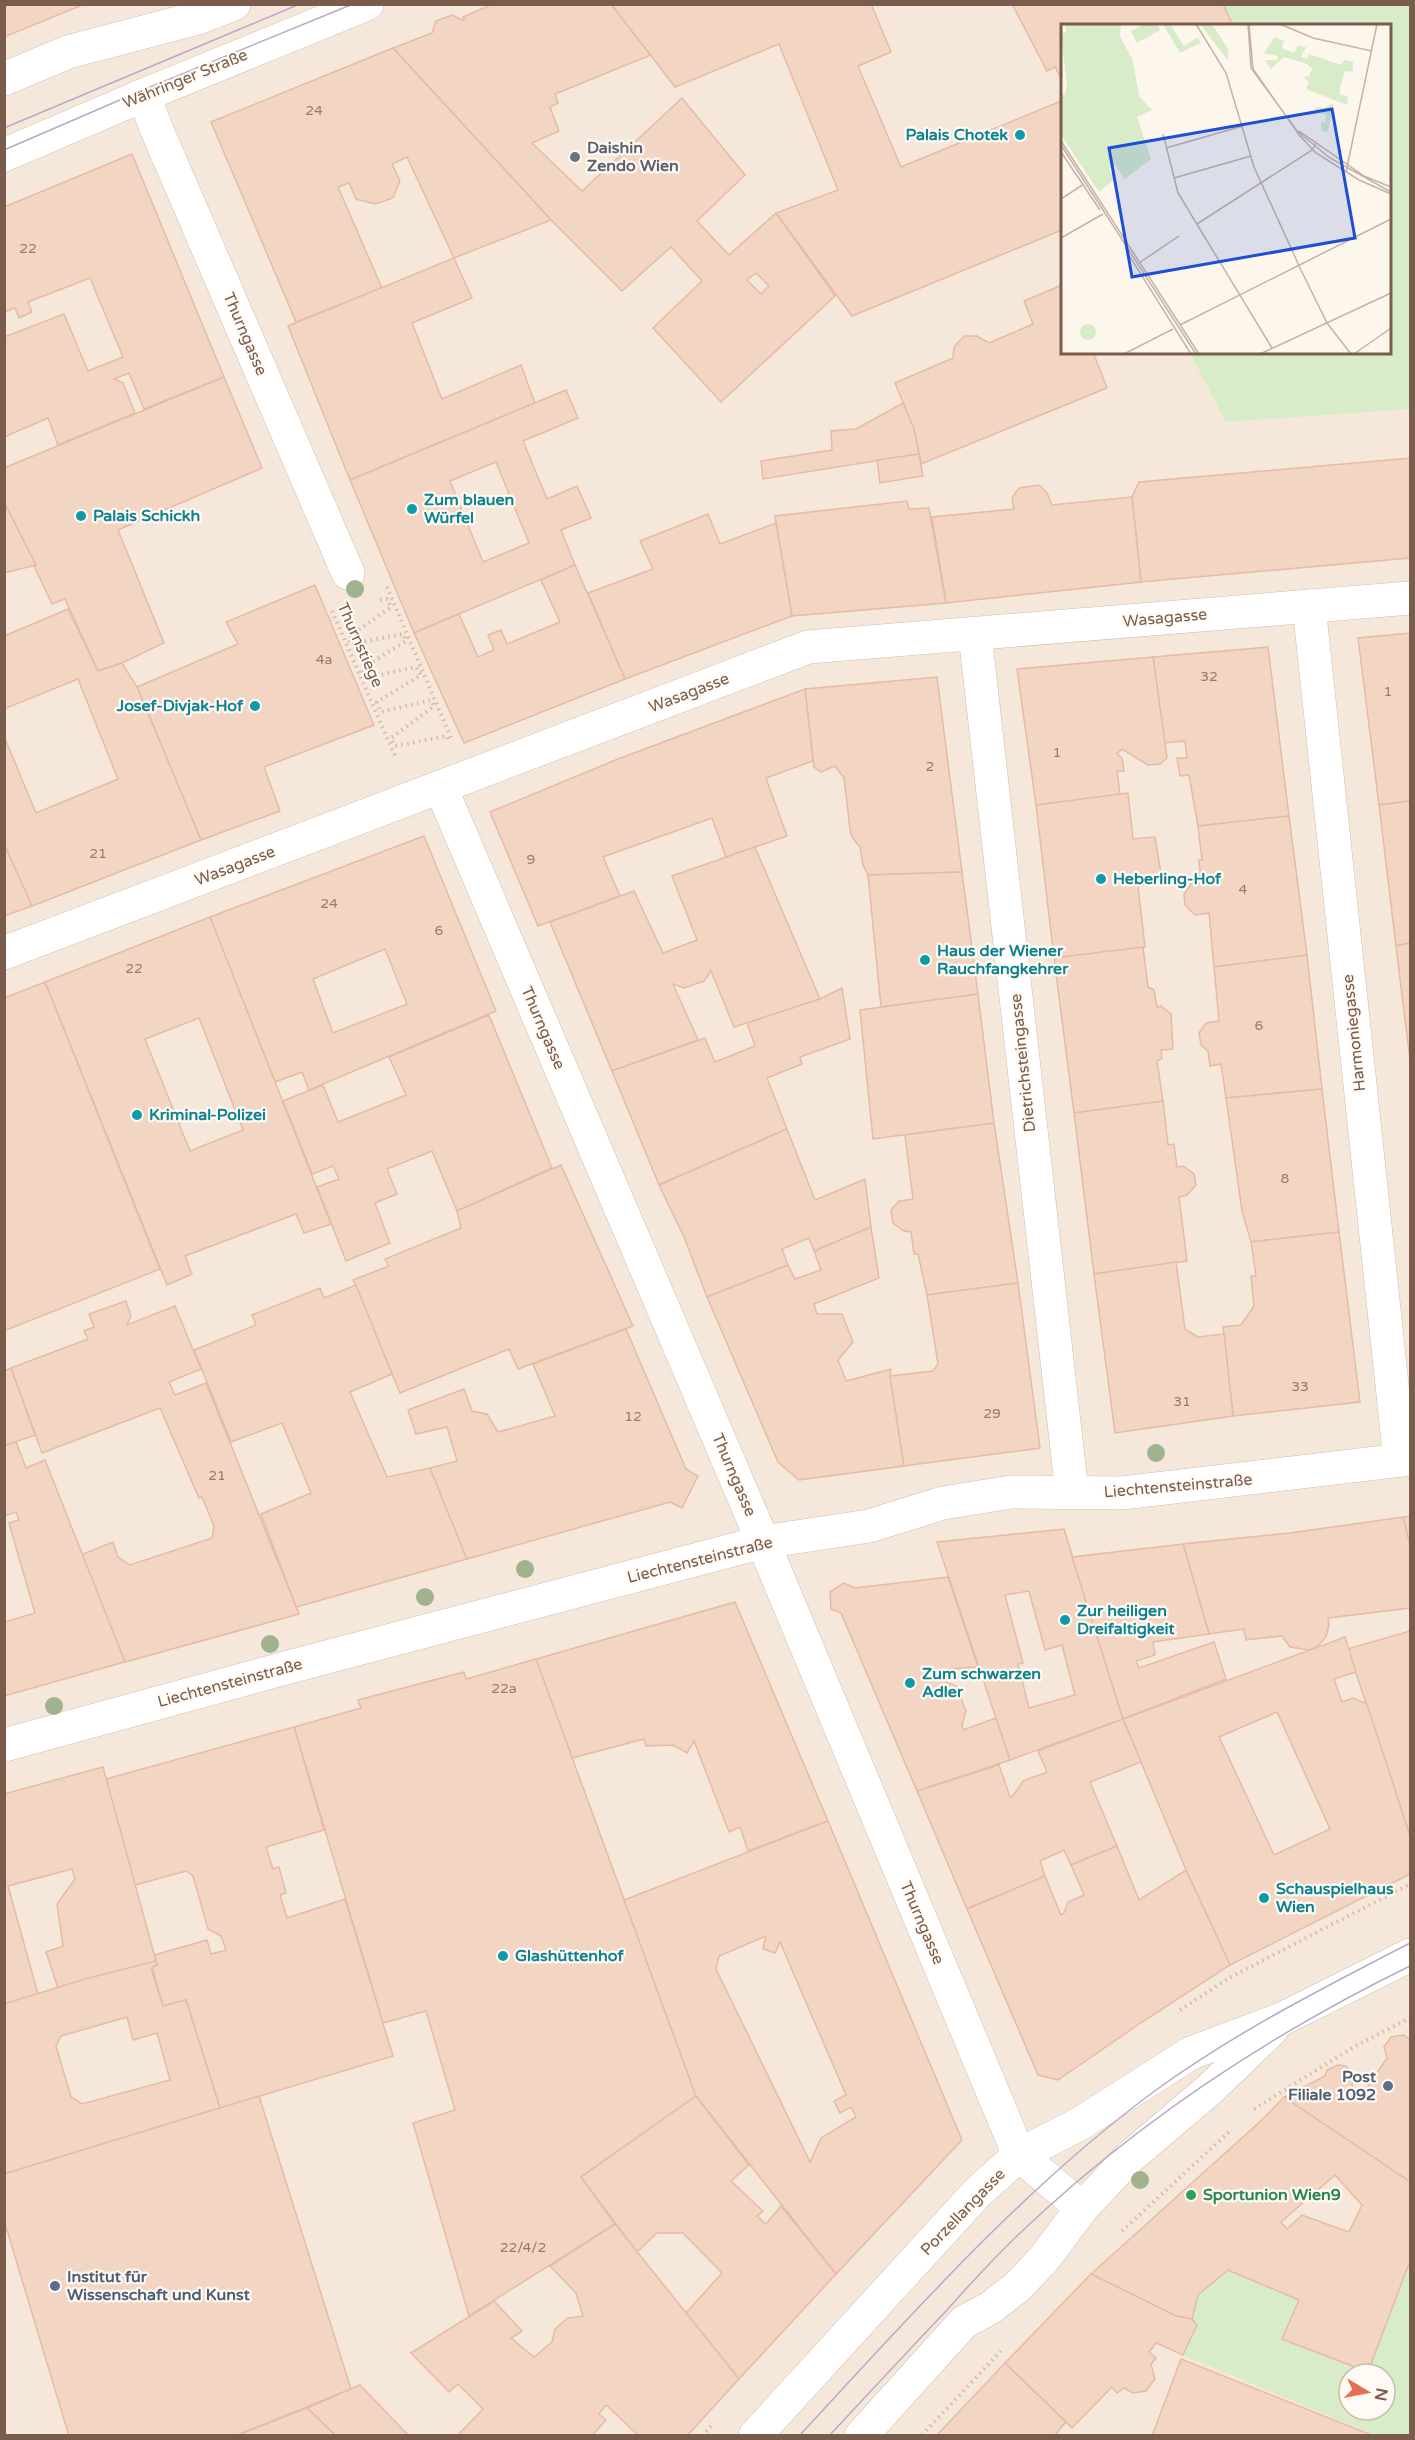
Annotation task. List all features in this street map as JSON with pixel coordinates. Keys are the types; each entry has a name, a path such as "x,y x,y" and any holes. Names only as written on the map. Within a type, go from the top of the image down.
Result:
{"street":[{"path":"4,79 68,52 201,17 234,4"},
{"name":"Währinger Straße","path":"4,155 367,4"},
{"name":"Thurngasse","path":"144,95 156,128 348,573"},
{"name":"Wasagasse","path":"4,953 808,647 1410,598"},
{"name":"Harmoniegasse","path":"1309,606 1405,1460"},
{"name":"Dietrichsteingasse","path":"975,634 1072,1493"},
{"name":"Thurngasse","path":"441,788 763,1542 1019,2155 1082,2208"},
{"name":"Liechtensteinstraße","path":"4,1745 763,1542 869,1526 943,1503 1011,1492 1122,1493 1405,1460"},
{"name":"Porzellangasse","path":"754,2436 977,2193 1019,2155 1081,2123 1191,2053 1282,2019 1410,1955"},
{"name":"Porzellangasse","path":"861,2436 964,2322 990,2308 1016,2288 1043,2260 1082,2208 1130,2157 1210,2089 1282,2019"}],"path":[{"path":"384,580 455,748"},
{"name":"Thurnstiege","path":"376,600 387,599 391,607 348,637 351,644 403,634 405,641 361,669 366,678 416,667 421,675 377,702 381,712 431,700 434,706 391,738 395,746 447,736 449,742"},
{"name":"Thurnstiege","path":"329,605 401,768"},
{"path":"922,2436 1003,2350"}],"shaded area":[{"path":"5,5 1410,5 1410,2435 5,2435"}],"green space":[{"path":"1223,5 1410,5 1410,409 1226,422 1191,354 1391,354 1391,24 1232,24"},
{"path":"1410,2261 1410,2435 1375,2435 1344,2422 1397,2422 1397,2362 1372,2362"},
{"path":"1228,2270 1299,2300 1283,2339 1342,2362 1337,2362 1337,2419 1183,2355 1197,2325 1192,2319 1198,2295"}],"building":[{"path":"4,4 85,4 4,37"},
{"path":"493,4 611,4 651,55 555,94 558,103 550,107 559,131 532,143 582,191 682,98 745,175 697,221 729,255 776,213 835,296 721,402 653,328 702,281 671,247 622,291 551,220 393,48 432,33 436,21 452,15 462,20 465,19 463,17","holes":["756,273 769,286 761,294 747,280"]},
{"name":"Palais Chotek","path":"611,4 875,4 872,6 891,52 858,66 901,167 1061,101 1061,230 852,316 776,213 838,190 779,44 675,87"},
{"path":"1012,4 1223,4 1232,24 1061,24 1061,78 1055,67 1047,71"},
{"path":"393,48 551,220 454,258 407,157 392,164 400,181 393,198 375,204 356,199 349,183 338,187 382,288 296,322 211,122"},
{"path":"132,154 224,377 144,409 129,373 114,379 123,383 135,413 58,445 48,418 4,437 4,337 64,314 88,371 123,357 90,278 28,302 32,312 19,318 15,308 4,312 4,207"},
{"path":"454,258 472,298 412,323 442,399 521,365 535,403 350,480 288,326"},
{"path":"1061,285 1061,354 1094,354 1107,388 921,464 914,429 895,383 953,358 954,347 964,336 977,336 989,343 1033,324 1024,301"},
{"name":"Palais Schickh","path":"224,377 262,468 118,530 164,643 122,663 98,671 65,599 52,604 4,502 4,468"},
{"name":"Zum blauen Würfel","path":"566,390 578,418 523,441 547,499 577,486 591,518 561,530 575,565 414,633 350,480","holes":["496,462 529,543 483,562 450,481"]},
{"path":"903,403 914,429 919,454 763,479 761,461 832,450 831,431 856,429"},
{"path":"919,454 923,476 880,483 877,460"},
{"path":"1410,458 1410,558 1141,582 1132,497 1139,482"},
{"path":"1039,485 1047,493 1052,505 1132,497 1141,582 946,603 932,517 1014,509 1012,498 1019,488"},
{"path":"907,501 909,509 929,508 946,603 792,616 775,516"},
{"path":"4,502 36,565 4,573"},
{"path":"708,514 720,544 776,523 792,616 625,679 588,593 653,569 640,541"},
{"path":"575,565 625,679 464,743 414,633 459,614 478,657 494,650 488,635 501,630 507,644 560,622 541,580"},
{"name":"Josef-Divjak-Hof","path":"315,585 374,725 264,767 280,811 201,840 137,687 238,644 226,622"},
{"path":"68,609 98,671 122,663 137,687 201,840 32,906 4,844 4,736 36,813 118,779 78,679 4,709 4,636"},
{"path":"1410,633 1410,801 1379,805 1358,638"},
{"path":"1268,647 1289,816 1198,826 1189,775 1180,776 1177,758 1187,758 1185,741 1164,743 1153,657"},
{"path":"1153,657 1167,758 1160,764 1148,765 1122,749 1117,754 1122,758 1124,771 1117,771 1120,795 1036,805 1017,669"},
{"path":"937,677 962,872 868,875 863,865 860,847 852,837 850,829 844,778 835,766 821,772 814,767 805,689"},
{"path":"805,689 813,761 766,778 787,836 726,857 712,818 603,857 620,896 538,926 490,812 618,759"},
{"name":"Heberling-Hof","path":"1128,793 1133,839 1155,837 1161,874 1153,883 1138,886 1145,947 1054,958 1036,805"},
{"path":"1410,801 1410,943 1396,946 1379,805"},
{"path":"1289,816 1307,955 1214,967 1209,913 1195,915 1185,905 1184,894 1191,884 1201,883 1199,860 1202,860 1198,826"},
{"path":"424,836 496,1011 309,1090 302,1072 275,1082 210,917","holes":["385,949 407,1004 333,1033 313,979"]},
{"path":"4,844 32,906 4,916"},
{"path":"755,847 820,999 734,1027 711,971 704,981 684,988 673,984 698,1040 612,1071 550,922 634,891 663,953 697,940 672,876"},
{"name":"Haus der Wiener Rauchfangkehrer","path":"962,872 978,994 881,1007 868,875"},
{"name":"Kriminal-Polizei","path":"210,917 331,1224 304,1233 296,1214 185,1256 192,1274 167,1285 45,982","holes":["199,1018 243,1130 190,1151 145,1039"]},
{"path":"1410,943 1410,1060 1396,946"},
{"path":"1143,947 1148,987 1154,990 1157,1007 1161,1006 1171,1014 1173,1049 1161,1050 1162,1058 1157,1061 1163,1101 1074,1113 1054,958"},
{"path":"1307,955 1322,1089 1226,1098 1221,1064 1210,1066 1208,1051 1201,1045 1199,1033 1206,1023 1219,1021 1214,967"},
{"path":"45,982 160,1269 4,1331 4,998"},
{"path":"842,988 850,1039 800,1057 802,1064 767,1078 787,1129 659,1185 612,1071 705,1038 715,1062 755,1046 747,1023 820,999"},
{"path":"978,994 994,1123 873,1139 860,1010"},
{"path":"489,1015 552,1168 457,1211 432,1151 387,1169 397,1194 375,1203 390,1243 346,1261 317,1187 339,1179 333,1166 312,1174 283,1101 323,1085 338,1122 406,1095 389,1057"},
{"path":"1322,1089 1339,1232 1251,1242 1242,1211 1226,1098"},
{"path":"1163,1101 1168,1145 1174,1144 1177,1167 1183,1166 1194,1174 1196,1185 1187,1195 1179,1197 1187,1261 1094,1274 1074,1113"},
{"path":"994,1123 1018,1283 927,1295 918,1254 914,1254 911,1232 904,1231 893,1223 891,1210 899,1201 913,1199 905,1135"},
{"path":"787,1129 815,1200 865,1179 871,1227 814,1251 809,1238 782,1249 788,1265 707,1297 684,1237 659,1185"},
{"path":"561,1165 633,1326 518,1369 509,1349 400,1393 353,1280 389,1266 385,1259 461,1228 457,1211"},
{"path":"871,1227 879,1278 814,1304 817,1314 842,1314 853,1342 838,1360 846,1381 891,1369 890,1376 904,1466 799,1480 778,1462 707,1297 788,1265 795,1279 821,1270 814,1251"},
{"path":"1339,1232 1360,1402 1233,1416 1223,1327 1241,1325 1254,1306 1251,1276 1256,1276 1251,1242"},
{"path":"1176,1262 1185,1329 1198,1337 1224,1334 1233,1416 1115,1433 1094,1274"},
{"path":"1018,1283 1040,1448 904,1466 890,1376 933,1371 938,1364 927,1295"},
{"path":"356,1285 392,1374 350,1392 387,1477 430,1468 467,1559 296,1607 261,1514 311,1493 282,1423 231,1442 194,1350 256,1325 252,1315 320,1288 324,1298"},
{"path":"126,1301 131,1316 127,1325 175,1306 201,1369 169,1382 175,1395 206,1383 299,1614 125,1662 81,1555 113,1542 118,1557 130,1565 212,1538 214,1526 202,1497 199,1498 160,1408 42,1453 11,1368 88,1339 84,1331 94,1327 89,1314"},
{"path":"626,1329 686,1469 698,1476 682,1508 670,1502 467,1559 430,1468 457,1461 447,1427 416,1434 408,1410 464,1389 472,1411 487,1414 498,1432 555,1416 533,1364"},
{"path":"11,1368 35,1435 4,1446 4,1371"},
{"path":"16,1442 26,1468 45,1460 125,1662 4,1696 4,1622 35,1613 9,1523 19,1520 16,1512 4,1516 4,1446"},
{"path":"1410,1516 1410,1545 1403,1517"},
{"path":"1403,1517 1410,1545 1410,1608 1328,1618 1326,1637 1317,1647 1309,1650 1290,1647 1282,1636 1246,1640 1244,1629 1209,1634 1183,1544 1290,1533"},
{"name":"Zur heiligen Dreifaltigkeit","path":"1064,1529 1123,1719 1010,1760 937,1542","holes":["1029,1591 1045,1650 1062,1645 1075,1695 1029,1708 1018,1664 1023,1663 1005,1595"]},
{"path":"1183,1544 1209,1634 1153,1642 1155,1655 1136,1661 1139,1668 1214,1642 1226,1679 1123,1719 1072,1557"},
{"name":"Zum schwarzen Adler","path":"948,1577 978,1667 938,1670 943,1681 956,1686 966,1711 963,1730 996,1718 1010,1760 917,1791 841,1613 831,1609 830,1592 844,1583 855,1588"},
{"path":"735,1602 828,1821 748,1851 740,1827 729,1832 694,1741 687,1753 673,1745 646,1746 644,1739 572,1758 536,1659"},
{"path":"1410,1631 1410,1836 1348,1649"},
{"path":"1345,1637 1356,1672 1334,1679 1342,1702 1353,1698 1367,1704 1410,1836 1410,1874 1230,1965 1186,1870 1123,1719","holes":["1277,1712 1330,1829 1274,1855 1219,1737"]},
{"name":"Glashüttenhof","path":"536,1659 696,2096 581,2177 615,2224 469,2316 413,2123 455,2110 426,2011 383,2023 294,1727 361,1708 358,1700 464,1672 466,1679"},
{"path":"1123,1719 1141,1762 1090,1782 1117,1846 1071,1865 1064,1850 1040,1861 1045,1876 967,1909 917,1791 999,1765 1010,1797 1013,1796 1023,1781 1047,1772 1038,1751"},
{"path":"294,1727 324,1830 266,1847 273,1869 279,1867 286,1893 280,1895 287,1918 345,1899 393,2056 220,2108 186,2000 163,2006 152,1967 157,1965 154,1955 207,1940 211,1954 226,1950 221,1936 208,1929 193,1876 186,1871 135,1885 106,1779"},
{"path":"103,1767 156,1961 58,1988 46,1952 63,1946 57,1904 75,1879 72,1869 8,1886 38,1994 4,2004 4,1794"},
{"path":"828,1821 962,2140 836,2274 696,2096 624,1900","holes":["766,1936 763,1949 775,1953 780,1942 846,2095 834,2101 840,2113 851,2107 856,2117 821,2138 810,2162 716,1969 719,1956"]},
{"path":"1117,1846 1139,1900 1186,1870 1230,1965 1058,2080 1038,2075 967,1909 1045,1876 1061,1915 1068,1902 1084,1895 1071,1865"},
{"path":"156,1961 157,1965 152,1967 152,1972 163,2006 186,2000 220,2108 4,2174 4,2004 85,1979","holes":["127,2017 133,2040 157,2033 170,2080 82,2104 71,2097 56,2046 61,2036"]},
{"path":"1404,2035 1410,2040 1410,2182 1284,2097 1325,2076 1327,2070 1338,2065 1346,2066 1351,2072 1352,2086 1357,2092 1365,2091 1387,2058 1384,2047 1391,2037"},
{"path":"259,2096 351,2389 235,2436 69,2436 4,2220 4,2174"},
{"path":"696,2096 749,2165 731,2181 763,2211 757,2216 766,2224 781,2206 836,2274 739,2379 686,2313 722,2273 683,2233 657,2233 637,2252 581,2177"},
{"path":"1284,2097 1410,2182 1410,2261 1372,2362 1342,2362 1282,2339 1299,2300 1228,2270 1198,2295 1192,2319 1176,2316 1091,2274 1265,2117","holes":["1335,2175 1362,2205 1349,2232 1302,2215 1287,2229 1281,2222"]},
{"path":"615,2224 739,2379 687,2436 639,2436 606,2405 599,2414 606,2420 592,2436 457,2436 483,2409 458,2384 449,2392 411,2353 494,2301 522,2331 511,2338 534,2357 552,2342 555,2329 568,2318 583,2316 576,2293 550,2266"},
{"path":"1091,2274 1176,2316 1192,2319 1197,2325 1183,2355 1156,2343 1149,2352 1156,2358 1151,2364 1155,2379 1146,2391 1133,2393 1124,2388 1117,2393 1112,2387 1072,2428 1005,2363"},
{"path":"1181,2359 1374,2436 1152,2436"},
{"path":"1005,2363 1066,2422 1054,2436 936,2436"},
{"path":"360,2385 409,2436 336,2436 307,2408"},
{"path":"307,2408 336,2436 235,2436"}],"tram line":[{"path":"4,128 300,4"},
{"path":"4,150 353,4"},
{"path":"799,2436 970,2254 1014,2211 1107,2128 1156,2090 1217,2049 1280,2012 1410,1943"},
{"path":"829,2436 1000,2252 1108,2156 1204,2085 1254,2053 1305,2022 1410,1966"}],"place":[{"name":"Palais Chotek","path":"1020,135"},
{"name":"Daishin Zendo Wien","path":"575,157"},
{"name":"Zum blauen Würfel","path":"412,509"},
{"name":"Palais Schickh","path":"81,516"},
{"name":"Josef-Divjak-Hof","path":"255,706"},
{"name":"Heberling-Hof","path":"1101,879"},
{"name":"Haus der Wiener Rauchfangkehrer","path":"925,960"},
{"name":"Kriminal-Polizei","path":"137,1115"},
{"name":"Zur heiligen Dreifaltigkeit","path":"1065,1620"},
{"name":"Zum schwarzen Adler","path":"910,1683"},
{"name":"Schauspielhaus Wien","path":"1264,1898"},
{"name":"Glashüttenhof","path":"503,1956"},
{"name":"Post Filiale 1092","path":"1388,2086"},
{"name":"Sportunion Wien9","path":"1191,2195"},
{"name":"Institut für Wissenschaft und Kunst","path":"55,2286"}]}
